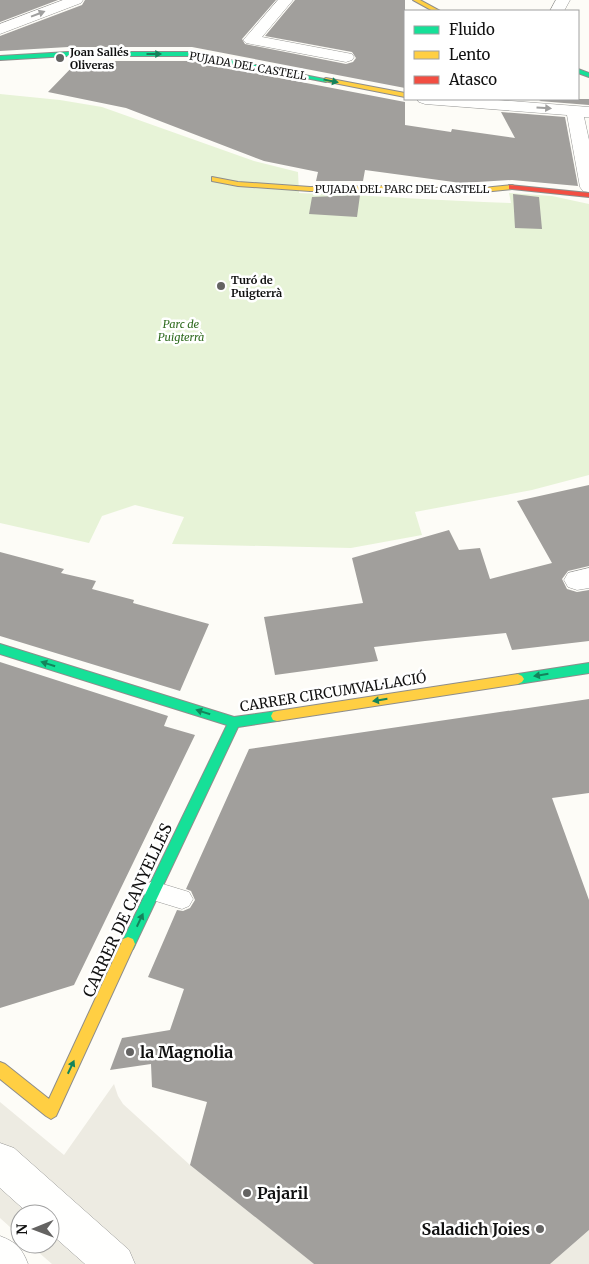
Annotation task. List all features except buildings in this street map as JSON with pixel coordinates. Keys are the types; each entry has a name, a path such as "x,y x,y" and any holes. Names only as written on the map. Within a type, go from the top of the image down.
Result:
{"street":[{"path":"0,29 76,0"},
{"path":"286,0 251,40 346,57"},
{"path":"416,0 435,10"},
{"name":"PUJADA DEL CASTELL","path":"0,58 68,54 192,54 404,95"},
{"path":"438,100 582,111 589,187"},
{"name":"PUJADA DEL PARC DEL CASTELL","path":"214,179 238,184 310,189 373,188 473,191 512,187 589,196"},
{"name":"CARRER CIRCUMVAL·LACIÓ","path":"0,649 234,722 589,668"},
{"name":"CARRER DE CANYELLES","path":"0,1069 51,1111 234,722"},
{"path":"0,1162 115,1264"},
{"path":"0,1256 8,1264"}],"lane":[{"path":"153,891 182,899"}],"green space":[{"name":"Parc de Puigterrà","path":"0,94 60,100 102,107 254,161 298,172 299,193 511,203 509,193 552,196 589,204 589,475 532,490 415,512 422,535 351,548 172,544 184,517 135,505 102,516 89,543 0,523"}],"shaded area":[{"path":"114,1084 123,1104 190,1165 314,1264 52,1264 40,1254 60,1254 60,1204 10,1204 10,1227 0,1218 0,1102 64,1155"},
{"path":"589,1230 589,1264 550,1264"}],"traffic: fast":[{"path":"0,58 68,54 192,54 326,80"},
{"path":"579,71 589,75"},
{"path":"0,649 234,722 277,716"},
{"path":"518,679 589,668"},
{"path":"128,944 234,722"}],"traffic: slow":[{"path":"416,0 435,10"},
{"path":"326,80 404,95"},
{"path":"215,179 238,184 310,189 373,188 473,191 512,187"},
{"path":"277,716 518,679"},
{"path":"0,1069 51,1111 128,944"}],"traffic: jam":[{"path":"512,187 589,195"}],"place":[{"name":"Joan Sallés Oliveras","path":"60,58"},
{"name":"Turó de Puigterrà","path":"221,286"},
{"name":"la Magnolia","path":"130,1052"},
{"name":"Pajaril","path":"247,1193"},
{"name":"Saladich Joies","path":"540,1229"}]}
